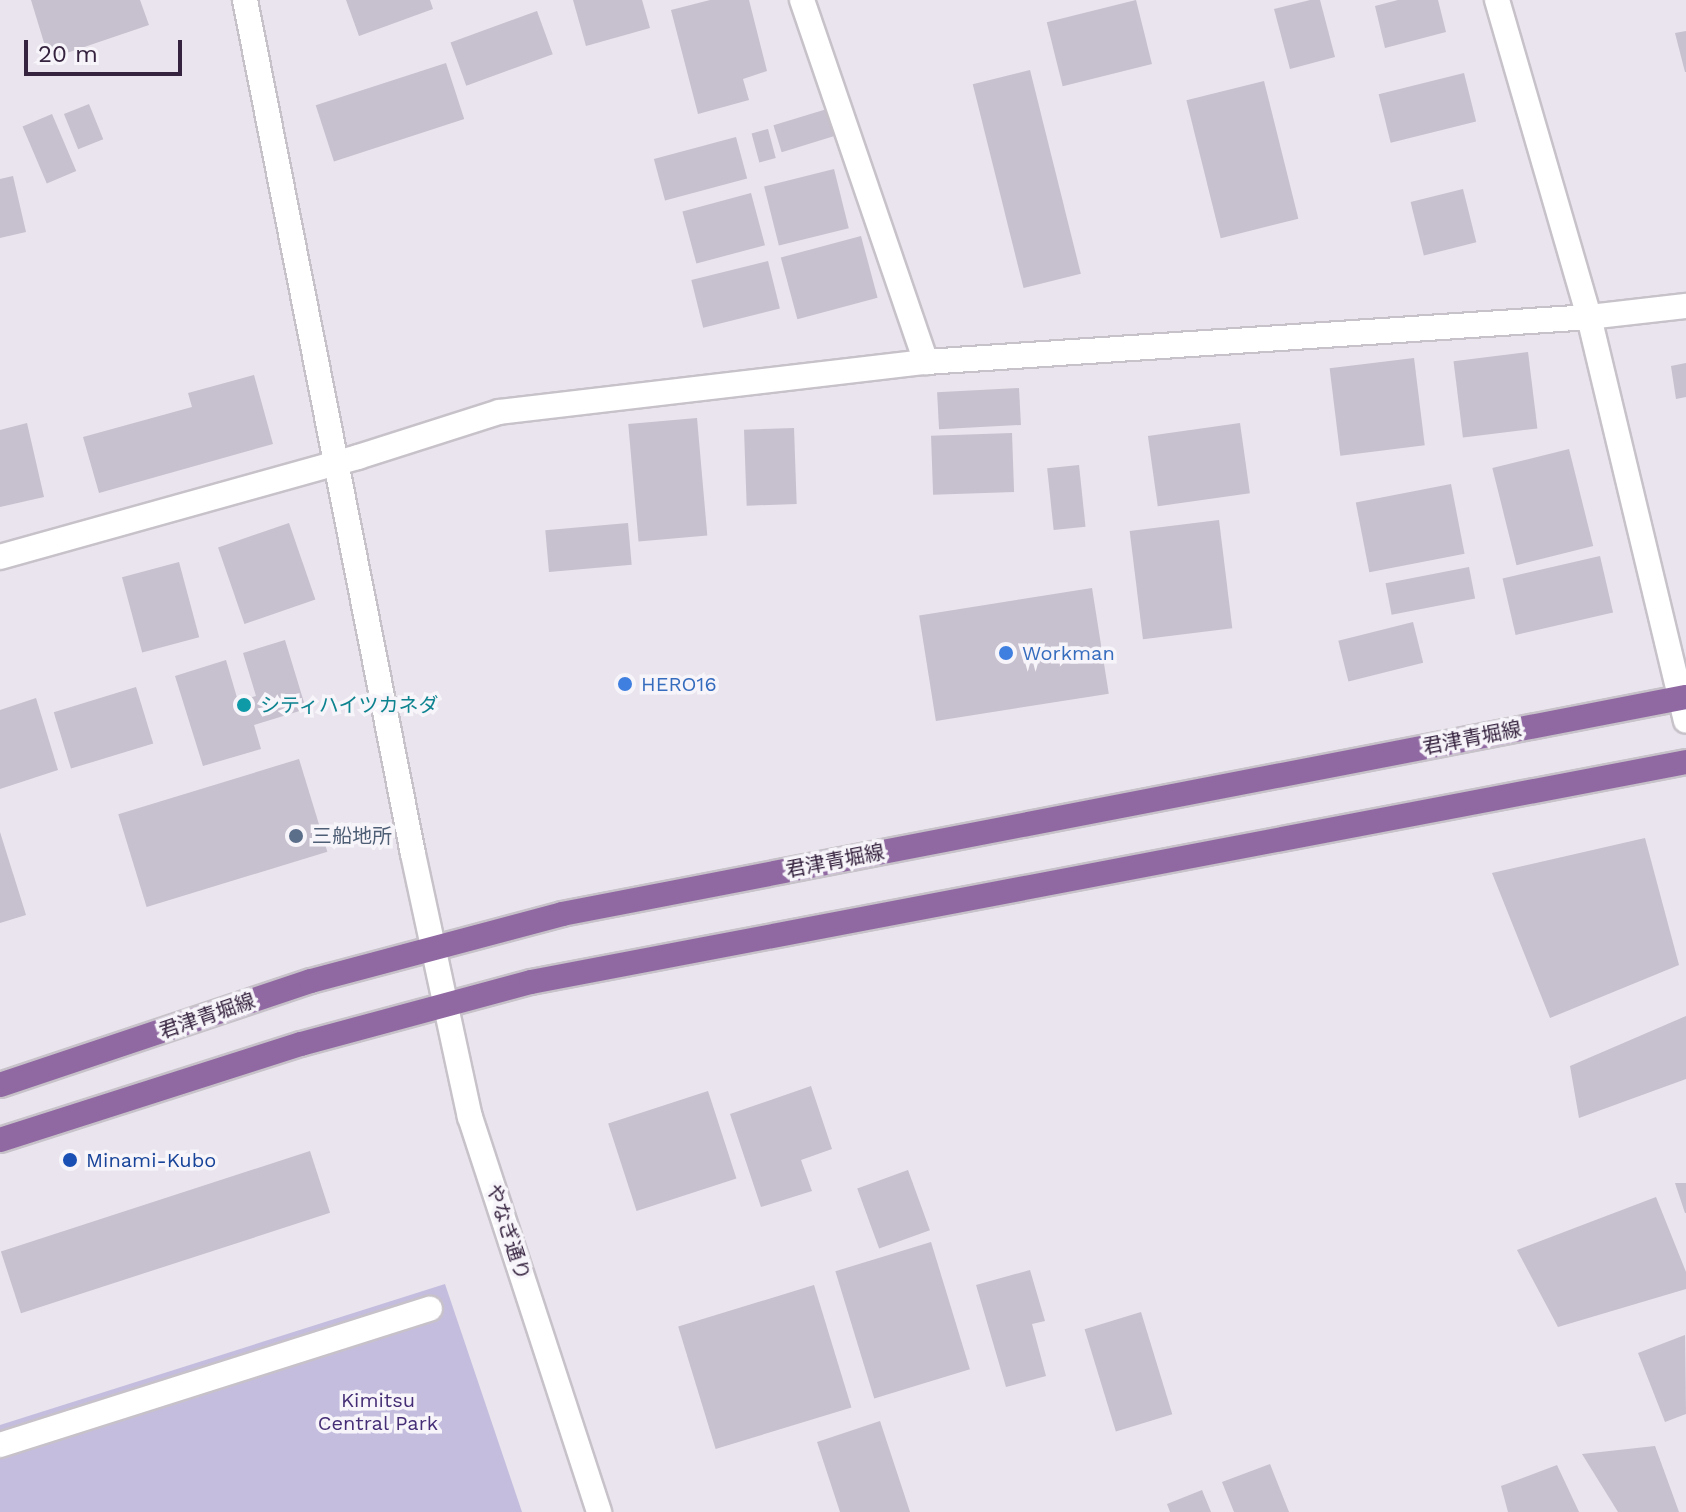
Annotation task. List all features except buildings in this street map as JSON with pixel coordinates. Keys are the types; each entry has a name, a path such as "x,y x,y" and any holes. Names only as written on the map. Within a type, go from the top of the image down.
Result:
{"main road":[{"name":"君津青堀線","path":"0,1085 311,981 562,914 1684,705"},
{"path":"0,1140 301,1044 531,982 1686,762"}],"street":[{"name":"やなぎ通り","path":"245,0 470,1117 599,1512"},
{"path":"802,0 926,362"},
{"path":"1497,0 1589,317 1684,705"},
{"path":"0,557 337,463 499,412 926,362 1589,317 1686,306"},
{"path":"0,1445 430,1309"}],"green space":[{"name":"Kimitsu Central Park","path":"445,1284 522,1512 0,1512 0,1425"}],"place":[{"name":"Workman","path":"1006,653"},
{"name":"HERO16","path":"625,684"},
{"name":"シティハイツカネダ","path":"244,705"},
{"name":"三船地所","path":"296,836"},
{"name":"Minami-Kubo","path":"70,1160"}]}
